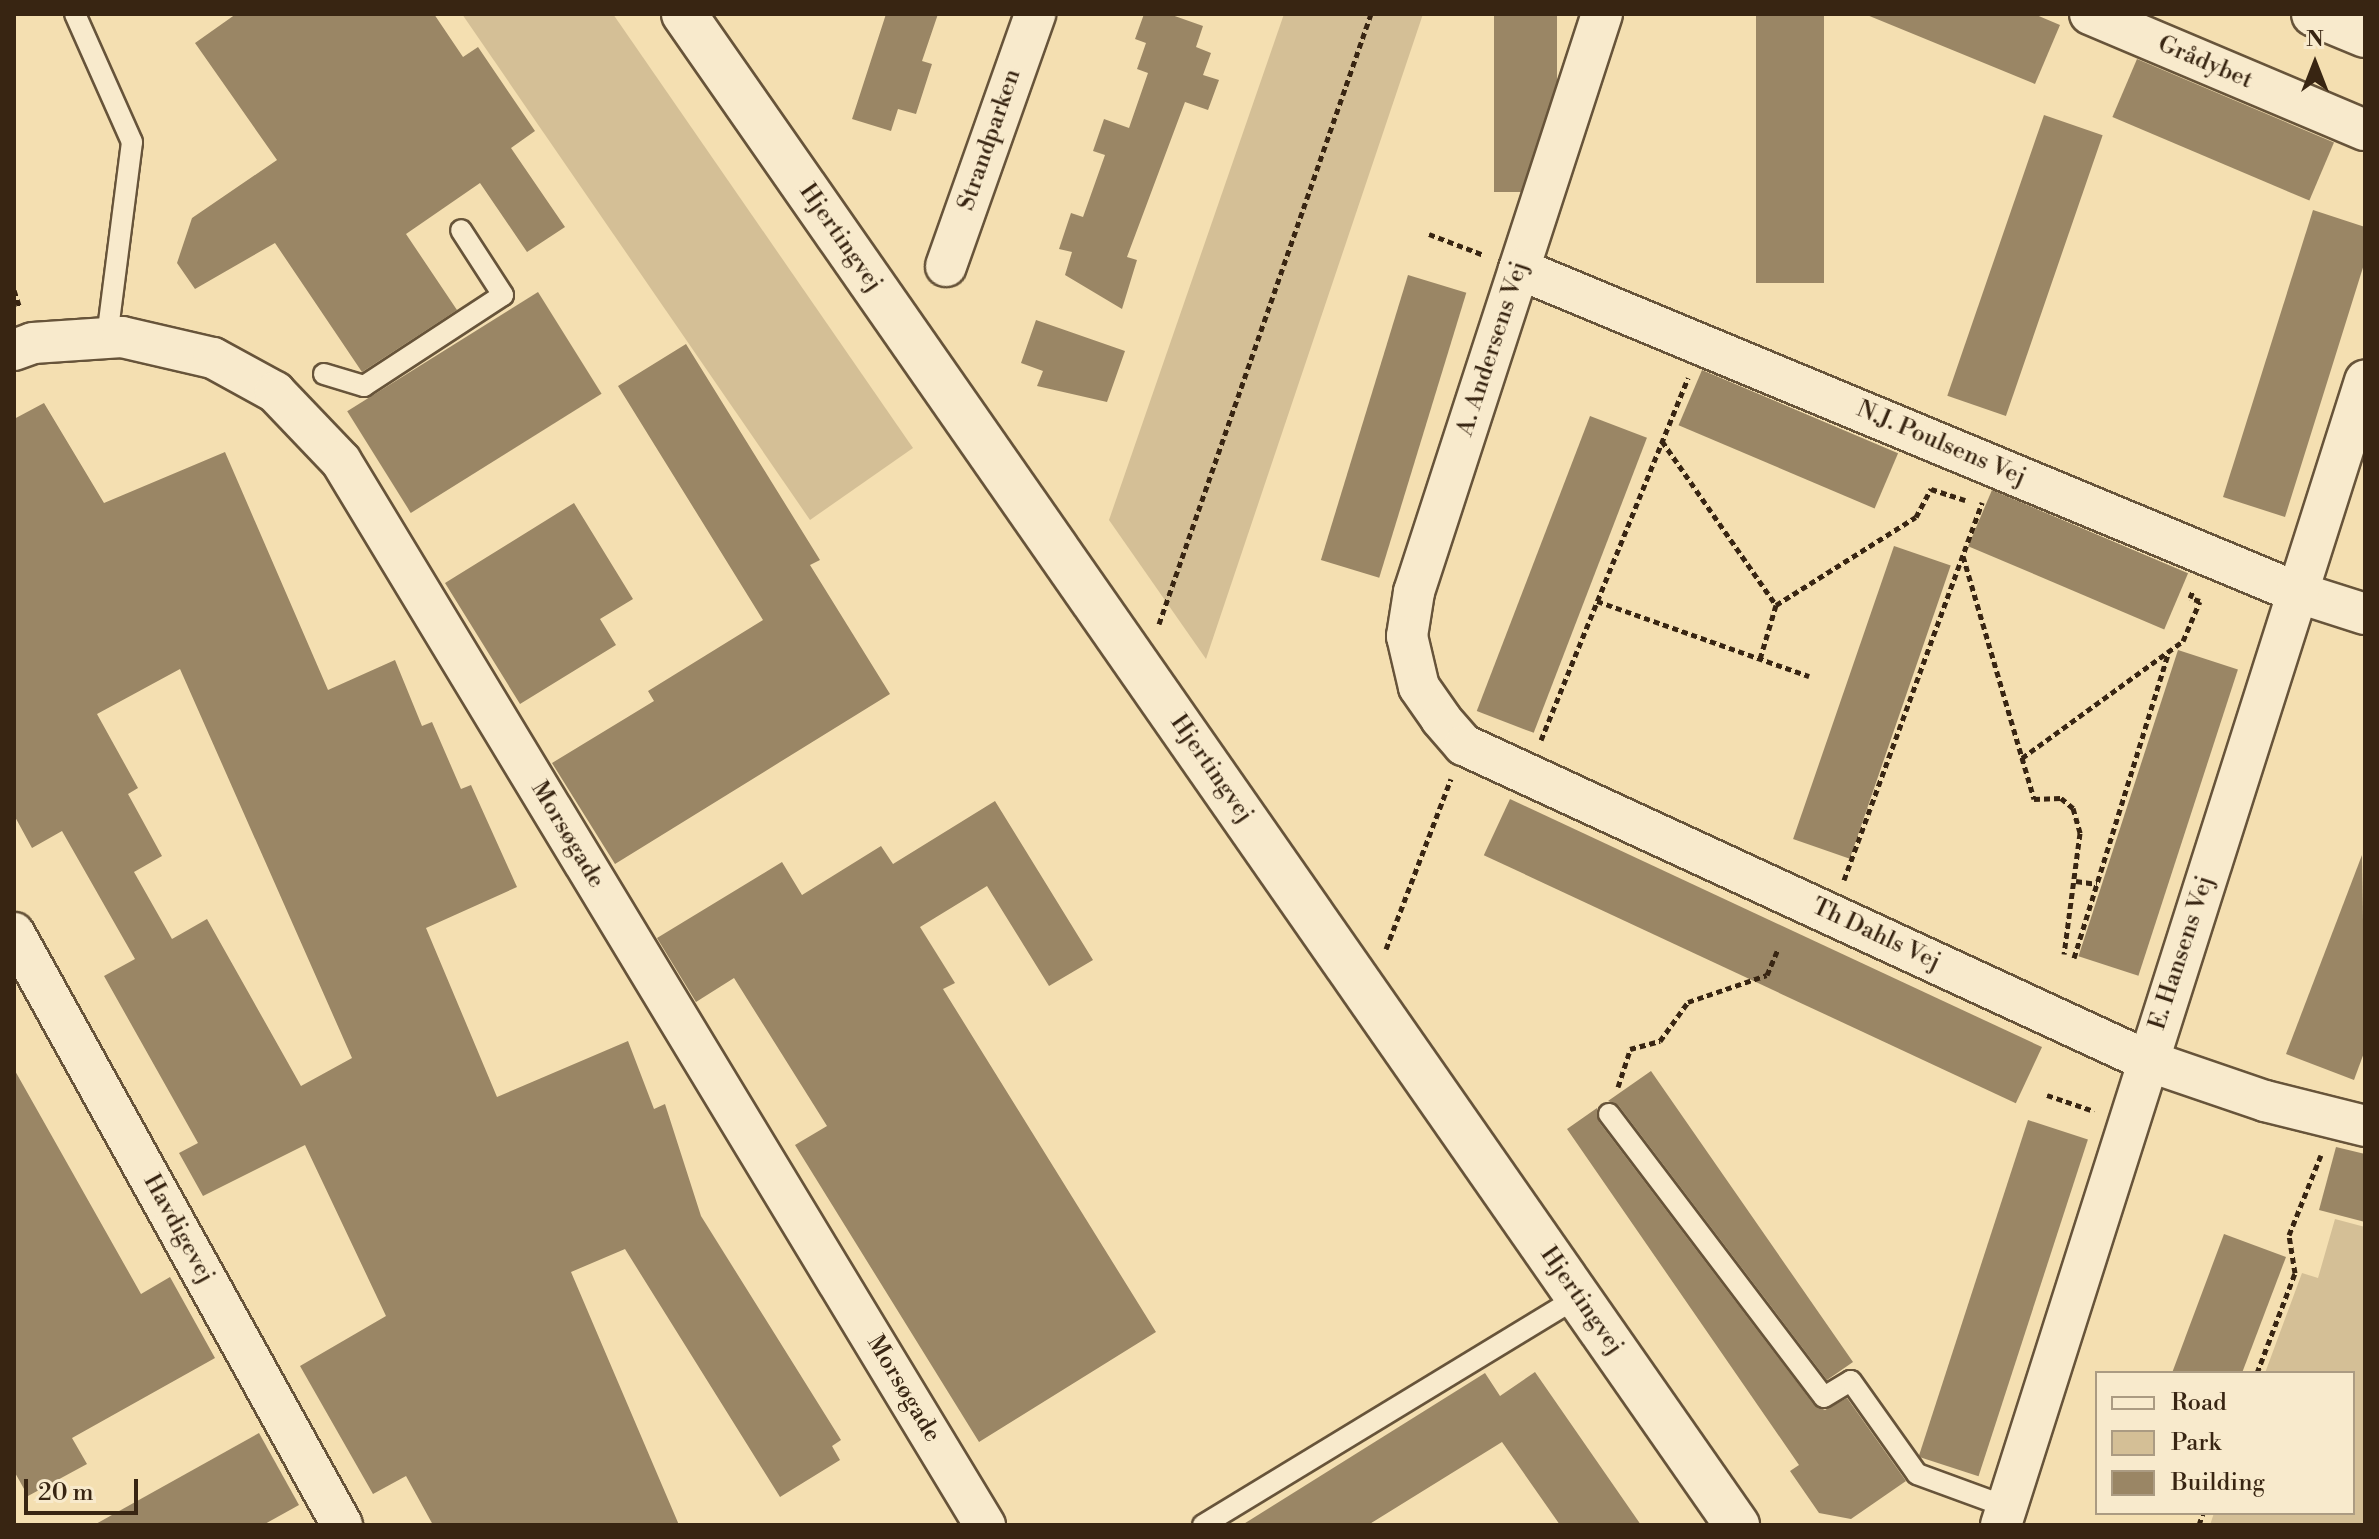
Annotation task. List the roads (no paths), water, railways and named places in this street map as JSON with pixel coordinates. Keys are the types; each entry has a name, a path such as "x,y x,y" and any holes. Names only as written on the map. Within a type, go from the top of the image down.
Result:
{"main road":[{"name":"Hjertingvej","path":"684,14 1737,1525"},
{"path":"2314,14 2365,35"}],"street":[{"name":"Strandparken","path":"946,266 1035,14"},
{"name":"A. Andersens Vej","path":"1419,687 1407,636 1414,592 1602,14"},
{"name":"Grådybet","path":"2090,14 2365,130"},
{"name":"N.J. Poulsens Vej","path":"1519,269 2296,592 2365,614"},
{"name":"Morsøgade","path":"14,350 33,343 107,337 213,358 275,392 341,461 985,1525"},
{"name":"E. Hansens Vej","path":"2004,1516 2365,381"},
{"name":"Th Dahls Vej","path":"1419,687 1464,745 2148,1061 2350,1122"},
{"name":"Havdigevej","path":"14,933 342,1525"}],"lane":[{"path":"75,14 132,142 107,337"},
{"path":"324,374 364,386 503,295 461,230"},
{"path":"1609,1114 1824,1397 1851,1381 1917,1474 2004,1516"},
{"path":"1203,1525 1578,1297"}]}
